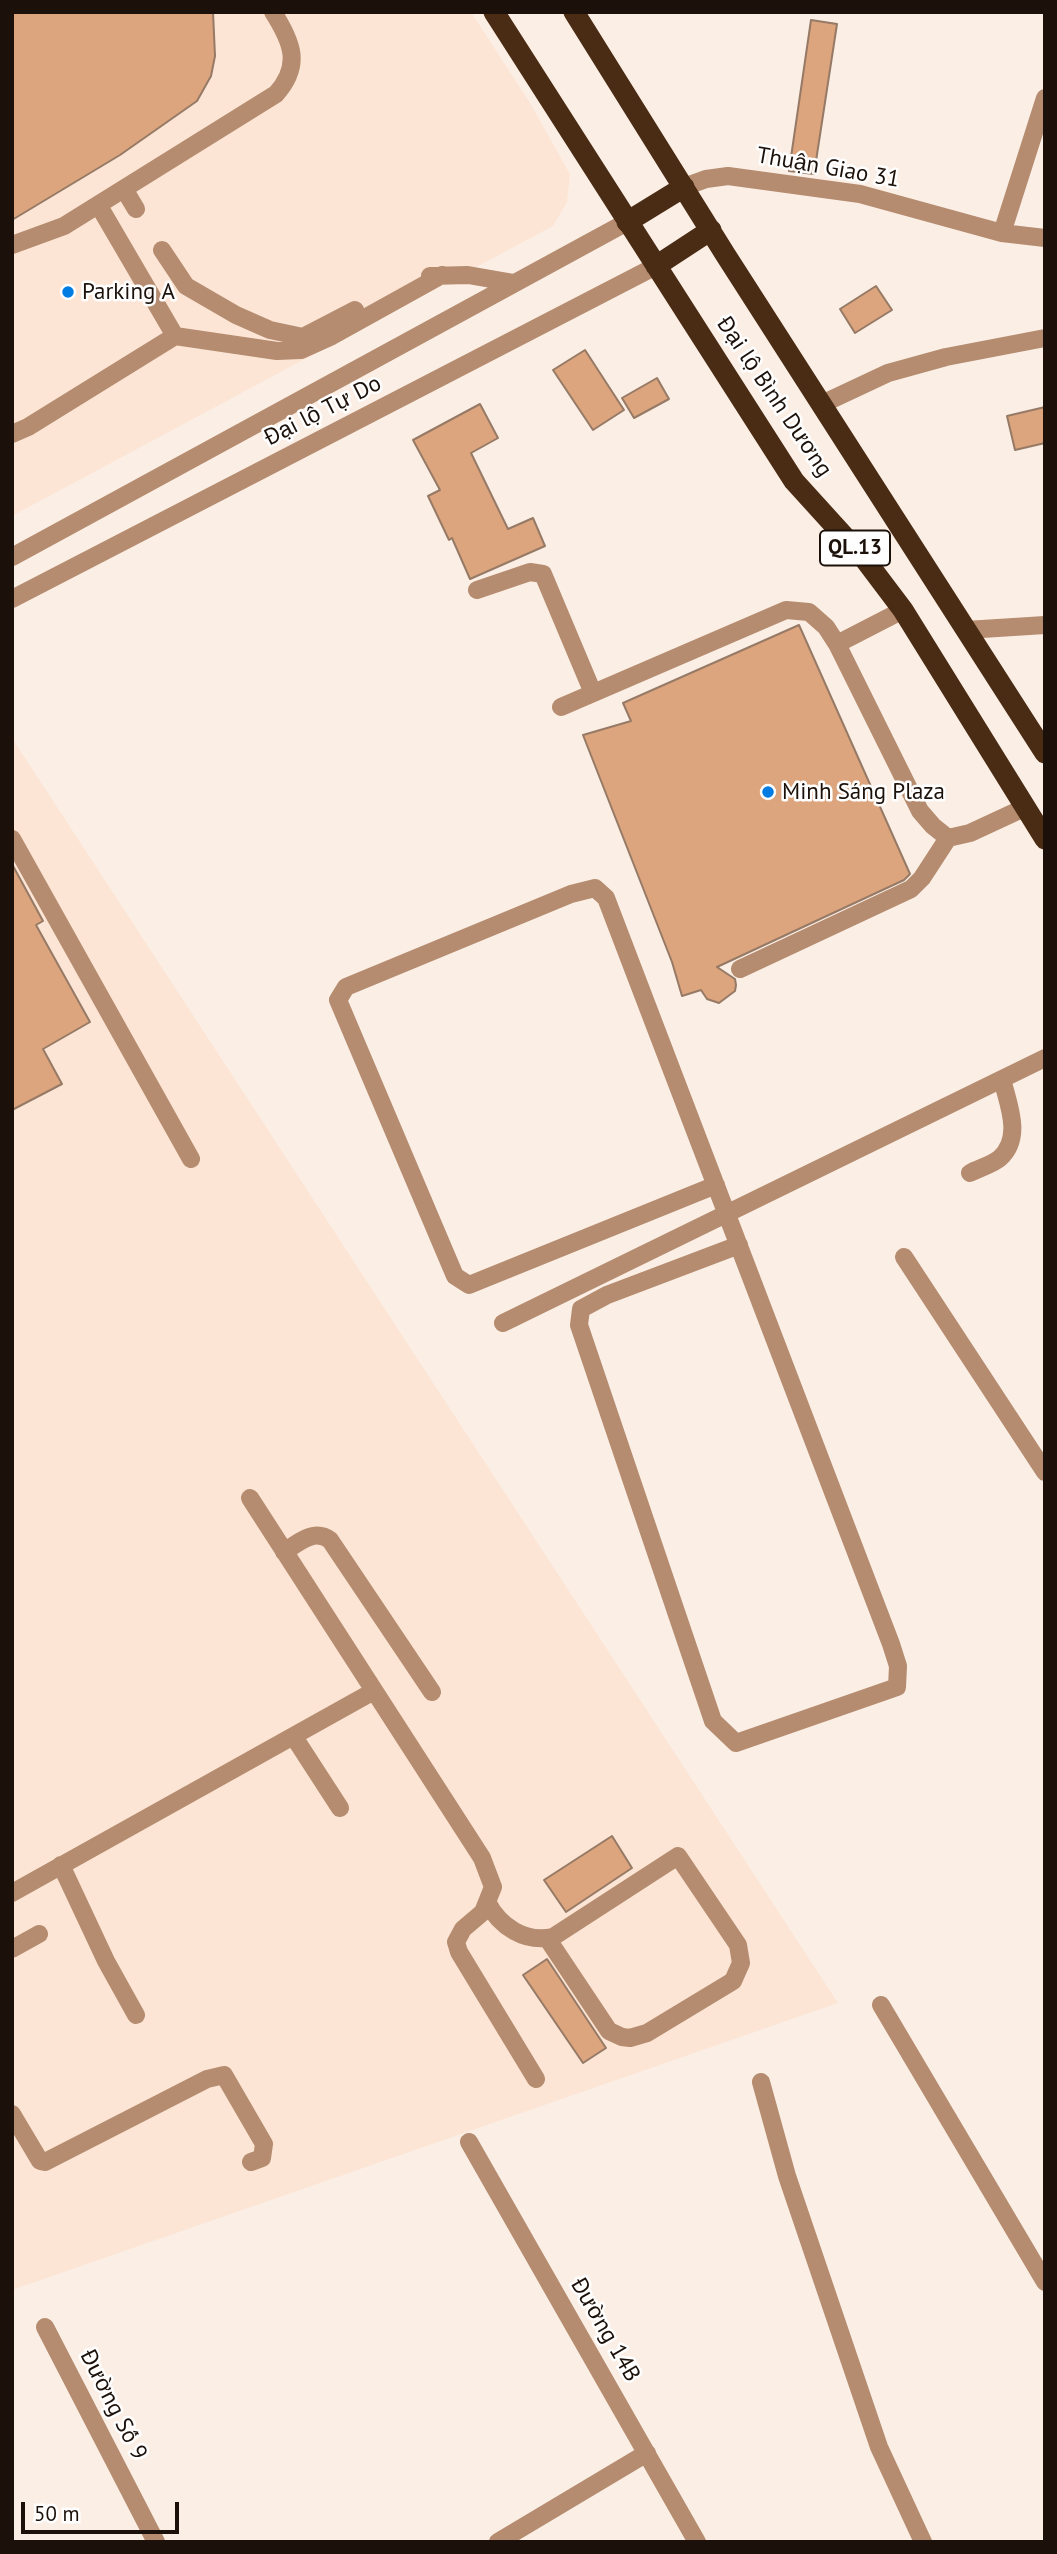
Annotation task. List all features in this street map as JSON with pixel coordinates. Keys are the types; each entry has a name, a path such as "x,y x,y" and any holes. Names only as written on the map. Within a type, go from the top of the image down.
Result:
{"highway":[{"name":"Đại lộ Bình Dương","path":"494,12 794,481 863,557 903,610 1045,839"},
{"name":"Đại lộ Bình Dương","path":"574,12 1045,753"},
{"path":"627,222 684,187"},
{"path":"656,266 711,230"}],"street":[{"path":"12,245 45,234 99,206 264,103 283,87 291,72 292,56 288,39 272,12"},
{"path":"1002,233 1045,98"},
{"name":"Thuận Giao 31","path":"684,187 706,179 727,176 860,194 1002,233 1045,238"},
{"path":"124,189 136,209"},
{"path":"99,206 175,335"},
{"name":"Đại lộ Tự Do","path":"12,557 627,222"},
{"path":"162,250 178,275 197,294 270,330 303,337 421,277 468,275 514,283"},
{"name":"Đại lộ Tự Do","path":"12,598 656,266"},
{"path":"12,434 28,427 175,335 277,351 301,350 332,336 442,275"},
{"path":"822,404 888,373 946,357 1045,338"},
{"path":"477,590 530,572 543,574 593,694"},
{"path":"561,707 786,610 809,612 826,627 837,644 920,811 948,838"},
{"path":"837,644 903,610"},
{"path":"966,630 1045,625"},
{"path":"740,969 911,889 922,878 948,838 970,833 1026,807"},
{"path":"12,839 191,1159"},
{"path":"716,1185 469,1285 455,1276 338,1000 346,987 571,894 595,888 606,898 739,1245 891,1644 898,1666 897,1687 736,1743 713,1721 579,1325 581,1309 607,1295 739,1245"},
{"path":"503,1323 1045,1058"},
{"path":"970,1173 998,1160 1010,1146 1013,1126 1002,1079"},
{"path":"904,1257 1045,1472"},
{"path":"250,1498 482,1858 493,1887 482,1912 463,1929 456,1942 459,1952 536,2079"},
{"path":"284,1552 305,1538 315,1535 325,1536 330,1540 432,1692"},
{"path":"12,1893 374,1692"},
{"path":"294,1737 340,1808"},
{"path":"486,1902 498,1919 515,1932 547,1938 561,1933 678,1856 738,1945 741,1963 733,1980 647,2033 639,2037 622,2037 604,2026 547,1938"},
{"path":"61,1865 106,1961 136,2015"},
{"path":"12,1949 39,1934"},
{"path":"881,2005 1045,2282"},
{"path":"12,2114 35,2154 40,2161 45,2162 207,2079 224,2075 264,2144 262,2158 251,2162"},
{"path":"761,2082 787,2176 879,2446 923,2542"},
{"name":"Đường 14B","path":"469,2142 697,2542"},
{"name":"Đường Số 9","path":"45,2327 156,2542"},
{"path":"498,2542 647,2453"}],"shaded area":[{"path":"12,12 471,12 530,103 570,174 567,202 553,226 12,516"},
{"path":"12,738 838,2003 12,2290"}],"building":[{"path":"12,12 213,12 215,56 211,76 197,101 120,155 12,220"},
{"path":"811,20 837,24 814,174 789,171"},
{"path":"876,286 892,310 855,333 840,309"},
{"path":"585,350 624,410 593,430 553,370"},
{"path":"657,378 669,399 634,418 622,398"},
{"path":"480,404 498,438 471,453 508,529 533,518 545,546 470,579 452,538 449,540 428,496 440,490 413,440"},
{"path":"1045,407 1045,443 1015,450 1007,416"},
{"name":"Minh Sáng Plaza","path":"799,625 910,874 904,880 717,967 735,979 736,985 735,991 719,1003 707,999 701,990 682,996 672,962 583,735 631,721 623,703"},
{"path":"12,864 43,921 36,925 90,1022 43,1049 62,1084 12,1110"},
{"path":"612,1836 632,1868 566,1912 544,1880"},
{"path":"547,1959 606,2048 583,2063 523,1975"}],"place":[{"name":"Parking A","path":"68,292"},
{"name":"Minh Sáng Plaza","path":"768,792"}]}
